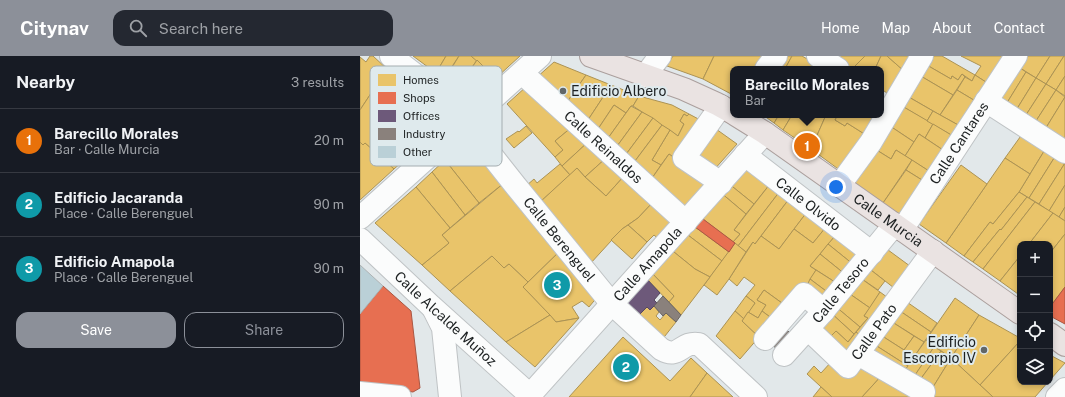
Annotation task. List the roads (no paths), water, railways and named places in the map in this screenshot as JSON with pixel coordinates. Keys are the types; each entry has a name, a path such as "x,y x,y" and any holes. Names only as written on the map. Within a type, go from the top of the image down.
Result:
{"main road":[{"name":"Calle Murcia","path":"591,56 684,89 730,111"},
{"name":"Calle Murcia","path":"742,118 1017,311"},
{"path":"1053,336 1065,344"}],"street":[{"name":"Calle Berenguel","path":"391,56 404,66"},
{"path":"502,91 540,56"},
{"path":"645,76 660,56"},
{"path":"768,66 776,56"},
{"path":"818,56 833,66"},
{"path":"884,109 888,99 922,56"},
{"name":"Calle Cantares","path":"898,227 1016,56"},
{"name":"Calle Reinaldos","path":"522,73 686,222"},
{"path":"986,101 1065,152"},
{"path":"720,183 684,158 730,112"},
{"path":"839,186 871,142 880,118"},
{"name":"Calle Amapola","path":"531,396 765,133"},
{"name":"Calle Olvido","path":"745,155 872,253"},
{"path":"360,218 418,166"},
{"name":"Calle Berenguel","path":"501,166 612,304 661,349 671,353 676,352 692,343 699,344 750,384"},
{"name":"Calle Tesoro","path":"784,355 824,311 872,253 898,227"},
{"name":"Calle Alcalde Muñoz","path":"360,239 431,306 443,328 453,338 531,396"},
{"name":"Calle Pato","path":"808,329 848,367 933,252"},
{"path":"765,339 804,294 824,311"},
{"name":"Calle Alcalde Muñoz","path":"450,397 453,338"},
{"path":"858,354 924,392"},
{"path":"1057,397 1065,389"},
{"path":"360,393 400,397"}],"place":[{"name":"Edificio Albero","path":"563,91"},
{"name":"Barecillo Morales","path":"807,146"},
{"name":"Edificio Amapola","path":"557,285"},
{"name":"Edificio Escorpio IV","path":"984,350"},
{"name":"Edificio Jacaranda","path":"626,367"}]}
